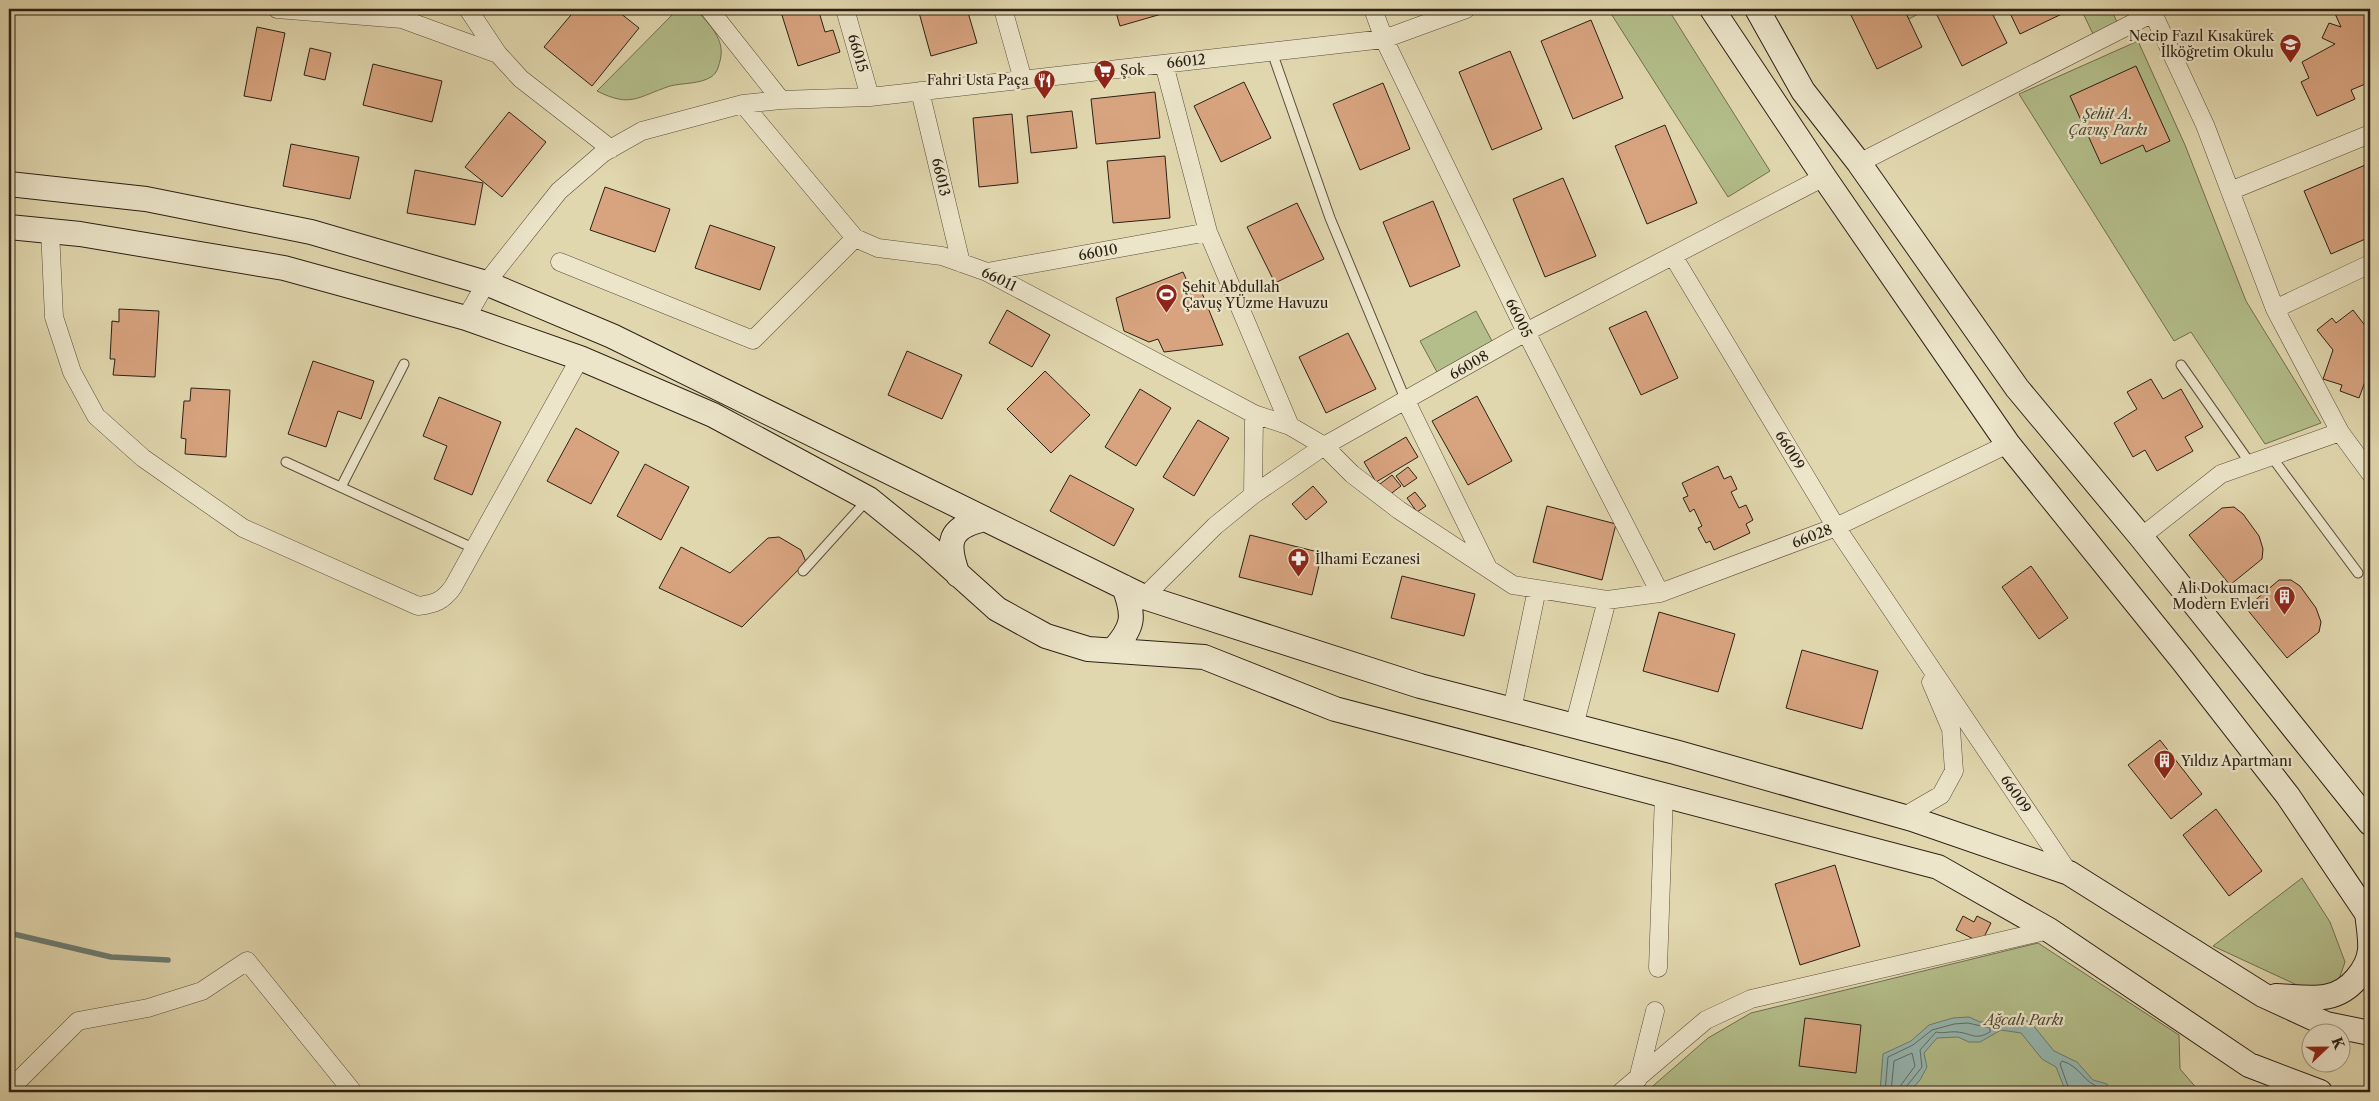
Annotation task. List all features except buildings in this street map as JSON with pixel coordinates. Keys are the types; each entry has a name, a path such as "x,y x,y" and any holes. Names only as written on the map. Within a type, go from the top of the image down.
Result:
{"main road":[{"path":"1712,9 1824,177 2008,444 2288,796 2368,915 2370,951 2362,972 2349,988 2335,996 2319,998 2263,995"},
{"path":"1757,9 1803,92 1859,163 2017,388 2141,537 2370,823"},
{"path":"9,184 146,199 311,232 486,284 612,336 1134,592 1420,686 1574,726 1903,817 2069,873 2263,995 2326,1024 2370,1033"},
{"path":"9,227 50,230 284,268 466,318 580,358 713,415 868,499 928,546 958,576 997,609 1046,636 1088,649 1204,657 1335,709 1938,867 2049,930 2249,1065 2313,1091"},
{"path":"958,576 950,548 954,538 960,528 968,522 985,519"},
{"path":"1112,650 1124,638 1130,625 1134,592"}],"street":[{"path":"277,9 402,19 498,54"},
{"path":"468,9 498,54 521,79 610,149"},
{"path":"709,9 781,100"},
{"name":"66015","path":"845,9 870,97"},
{"path":"1003,9 1023,80"},
{"name":"66005","path":"1373,9 1384,39 1526,332 1660,593"},
{"name":"66012","path":"466,318 486,284 559,191 610,149 642,130 743,104 781,100 870,97 1384,39 1466,9"},
{"path":"1859,163 2152,11 2205,125 2275,309 2340,432 2370,474"},
{"path":"1164,64 1208,232 1290,426"},
{"name":"66013","path":"920,91 961,263"},
{"name":"66011","path":"743,104 855,238 878,248 942,256 987,272 1254,414 1290,426 1324,446 1352,474 1399,510 1488,569"},
{"path":"2230,191 2370,134"},
{"name":"66008","path":"1134,592 1253,495 1324,446 1526,332 1824,177"},
{"path":"50,230 54,317 72,372 96,416 143,458 243,528 418,606 436,604 445,598 580,358"},
{"name":"66010","path":"987,272 1208,232"},
{"path":"560,262 753,340 855,238"},
{"name":"66009","path":"1672,256 1836,527 2069,873"},
{"path":"2275,309 2370,264"},
{"path":"1406,401 1488,569"},
{"path":"1253,495 1254,414"},
{"path":"2141,537 2221,474 2340,432"},
{"name":"66028","path":"1488,569 1514,585 1607,600 1660,593 1836,527 2008,444"},
{"path":"1512,710 1537,589"},
{"path":"1574,726 1607,600"},
{"name":"66009","path":"1903,817 1941,795 1954,771 1951,729 1913,641"},
{"path":"1658,968 1664,794"},
{"path":"1621,1092 1706,1020 1750,999 2049,930"},
{"path":"14,1092 16,1083 78,1021 148,1008 202,990 247,960 353,1092"},
{"path":"1638,1079 1654,1022 1655,1011"}],"lane":[{"path":"1272,52 1330,218 1406,401"},
{"path":"341,487 404,364"},
{"path":"2181,366 2250,463"},
{"path":"2271,455 2358,573"},
{"path":"286,462 473,548"},
{"path":"803,571 868,499"}],"green space":[{"path":"678,9 696,9 715,33 721,46 720,61 716,72 702,81 670,86 634,99 618,99 597,91"},
{"path":"1608,9 1668,9 1770,171 1728,197"},
{"path":"1898,9 1928,9 1905,21"},
{"path":"2081,9 2111,9 2118,24 2093,34"},
{"name":"Şehit A. Çavuş Parkı","path":"2138,41 2185,145 2246,301 2321,423 2265,444 2191,332 2174,341 2019,94"},
{"path":"1476,311 1492,341 1437,372 1420,341"},
{"path":"2302,878 2330,922 2345,962 2339,979 2323,989 2299,986 2213,946"},
{"name":"Ağcalı Parkı","path":"2038,943 2179,1035 2180,1069 2200,1092 1646,1092 1708,1038 1751,1013"}],"water":[{"path":"1969,1017 1980,1022 1992,1022 2006,1018 2022,1018 2032,1024 2054,1051 2077,1062 2093,1080 2107,1084 2108,1092 2066,1092 2056,1067 2042,1059 2021,1033 2001,1030 1980,1042 1969,1042 1958,1037 1937,1038 1924,1053 1927,1067 1920,1080 1909,1092 1880,1092 1883,1054 1911,1041 1929,1025 1953,1018"},
{"path":"1786,1086 1831,1092 1771,1092"}],"waterway":[{"path":"9,933 111,957 168,960"}],"place":[{"name":"Necip Fazıl Kısakürek İlköğretim Okulu","path":"2290,63"},
{"name":"Şok","path":"1104,89"},
{"name":"Fahri Usta Paça","path":"1045,99"},
{"name":"Şehit Abdullah Çavuş YÜzme Havuzu","path":"1166,314"},
{"name":"İlhami Eczanesi","path":"1299,578"},
{"name":"Ali Dokumacı Modern Evleri","path":"2285,615"},
{"name":"Yıldız Apartmanı","path":"2165,780"}]}
